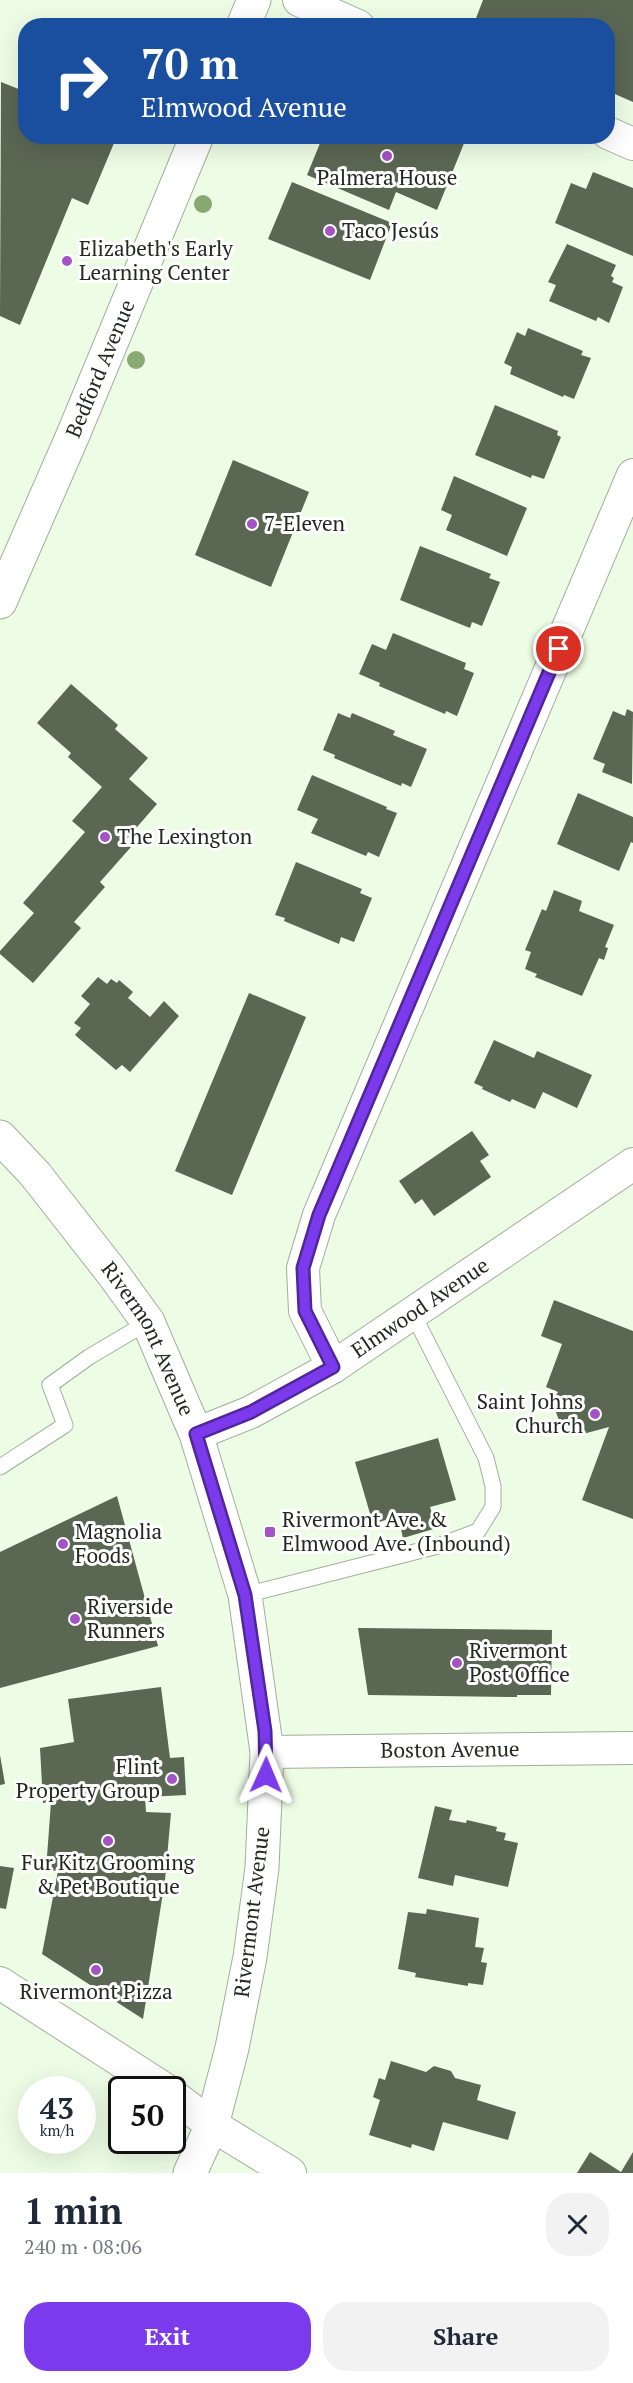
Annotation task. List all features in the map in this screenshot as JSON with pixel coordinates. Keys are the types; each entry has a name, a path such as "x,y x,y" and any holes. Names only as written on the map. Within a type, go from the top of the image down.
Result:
{"main road":[{"path":"246,18 254,0"},
{"name":"Bedford Avenue","path":"0,602 74,435 194,144"},
{"name":"Rivermont Avenue","path":"0,1137 35,1174 148,1322 196,1434 245,1595 267,1752 262,1868 250,1957 232,2048 212,2125 190,2173"}],"street":[{"path":"299,0 340,18"},
{"path":"615,136 633,144"},
{"path":"333,1367 305,1311 303,1268 319,1215 633,475"},
{"name":"Elmwood Avenue","path":"196,1434 251,1412 333,1367 633,1164"},
{"name":"Boston Avenue","path":"267,1752 633,1748"},
{"path":"0,1983 144,2076"},
{"path":"186,2106 212,2125 290,2173"}],"lane":[{"path":"245,1595 438,1546 478,1531 493,1507 493,1486 486,1458 412,1312"},
{"path":"0,1467 65,1425 50,1385 90,1357 148,1322"}],"building":[{"path":"483,0 633,0 633,102 615,94 615,18 476,18"},
{"path":"1,82 18,89 18,144 114,144 88,205 72,198 20,325 0,316"},
{"name":"Palmera House","path":"320,144 464,144 437,210 396,192 389,210 307,175"},
{"path":"593,172 633,188 633,256 555,223 571,183 586,189"},
{"name":"Taco Jesús","path":"292,182 392,223 370,280 268,239"},
{"path":"567,244 616,265 611,276 614,278 612,282 623,287 609,323 598,317 596,321 549,301 556,285 548,282"},
{"path":"528,328 583,351 581,355 591,358 574,399 564,395 563,397 510,374 512,367 504,363 517,332 525,336"},
{"path":"495,405 558,431 557,435 561,437 544,479 532,475 531,478 475,455"},
{"name":"7-Eleven","path":"233,460 309,492 271,587 195,555"},
{"path":"454,476 527,508 507,556 446,530 452,515 441,510"},
{"path":"420,546 491,574 489,578 500,582 482,626 472,622 470,628 400,600"},
{"path":"393,633 466,663 464,669 474,673 457,716 446,711 445,714 379,686 380,683 359,674 372,644 386,650"},
{"name":"The Lexington","path":"71,684 118,725 115,729 148,758 129,779 157,804 125,841 131,847 100,882 105,887 74,922 81,928 33,983 0,954 0,951 34,913 23,903 85,832 72,821 102,787 68,757 71,753 37,723"},
{"path":"627,709 633,712 632,784 602,772 605,764 593,759 613,711 625,716"},
{"path":"338,713 350,718 352,713 395,731 393,735 427,749 411,787 402,783 401,786 334,758 335,755 323,750"},
{"path":"312,775 397,813 379,857 368,852 366,856 311,833 318,819 297,810"},
{"path":"578,793 633,817 633,843 631,842 619,871 557,844"},
{"path":"296,862 362,889 360,893 372,898 354,942 341,937 339,944 275,915"},
{"path":"554,890 582,901 579,911 614,925 605,947 608,948 604,960 599,958 582,996 535,977 537,974 525,969 531,952 525,950 542,909 546,911"},
{"path":"98,977 107,984 111,979 117,983 119,980 133,992 128,998 150,1017 164,1001 179,1016 130,1072 122,1065 116,1070 75,1035 81,1028 74,1023 90,1004 81,996"},
{"path":"249,993 306,1017 232,1195 175,1171"},
{"path":"494,1040 534,1058 537,1051 592,1075 577,1108 543,1092 535,1109 512,1099 510,1102 474,1083"},
{"path":"472,1131 489,1155 480,1161 491,1177 434,1216 422,1199 415,1204 399,1181"},
{"name":"Saint Johns Church","path":"554,1300 633,1331 633,1519 582,1500 609,1427 583,1434 562,1428 552,1402 558,1392 546,1387 562,1344 541,1336"},
{"path":"438,1438 456,1500 430,1507 437,1528 403,1538 398,1516 373,1524 355,1462"},
{"name":"Riverside Runners","path":"117,1496 158,1646 0,1688 0,1552"},
{"name":"Rivermont Post Office","path":"358,1628 552,1630 551,1695 517,1695 517,1697 368,1695"},
{"path":"161,1687 170,1758 184,1757 186,1795 145,1797 146,1812 171,1813 165,1880 143,2019 42,1954 58,1871 46,1870 51,1802 43,1803 40,1748 74,1742 68,1699"},
{"path":"0,1755 5,1784 0,1785"},
{"path":"435,1806 452,1810 449,1820 466,1823 467,1820 497,1827 496,1831 506,1833 504,1840 518,1843 508,1887 455,1875 453,1886 418,1878"},
{"path":"0,1866 14,1868 6,1909 0,1908"},
{"path":"427,1909 479,1918 475,1947 484,1948 481,1962 487,1963 483,1985 468,1983 468,1986 415,1977 416,1973 398,1969 408,1912 426,1914"},
{"path":"391,2061 426,2072 434,2066 451,2071 455,2078 481,2085 477,2100 516,2112 508,2140 443,2122 434,2151 412,2144 411,2148 369,2135 380,2100 373,2097 379,2078 385,2080"},
{"path":"590,2152 621,2172 633,2152 633,2173 577,2173"}],"place":[{"name":"Palmera House","path":"387,156"},
{"name":"Taco Jesús","path":"330,231"},
{"name":"Elizabeth's Early Learning Center","path":"67,261"},
{"name":"7-Eleven","path":"252,524"},
{"name":"The Lexington","path":"105,837"},
{"name":"Saint Johns Church","path":"595,1414"},
{"name":"Rivermont Ave. & Elmwood Ave. (Inbound)","path":"270,1532"},
{"name":"Magnolia Foods","path":"63,1544"},
{"name":"Riverside Runners","path":"75,1619"},
{"name":"Rivermont Post Office","path":"457,1663"},
{"name":"Flint Property Group","path":"172,1779"},
{"name":"Fur Kitz Grooming & Pet Boutique","path":"108,1841"},
{"name":"Rivermont Pizza","path":"96,1970"}],"route":[{"path":"266,1775 265,1731 245,1595 221,1509 196,1434 251,1412 333,1367 305,1311 303,1268 319,1215 559,649"}]}
